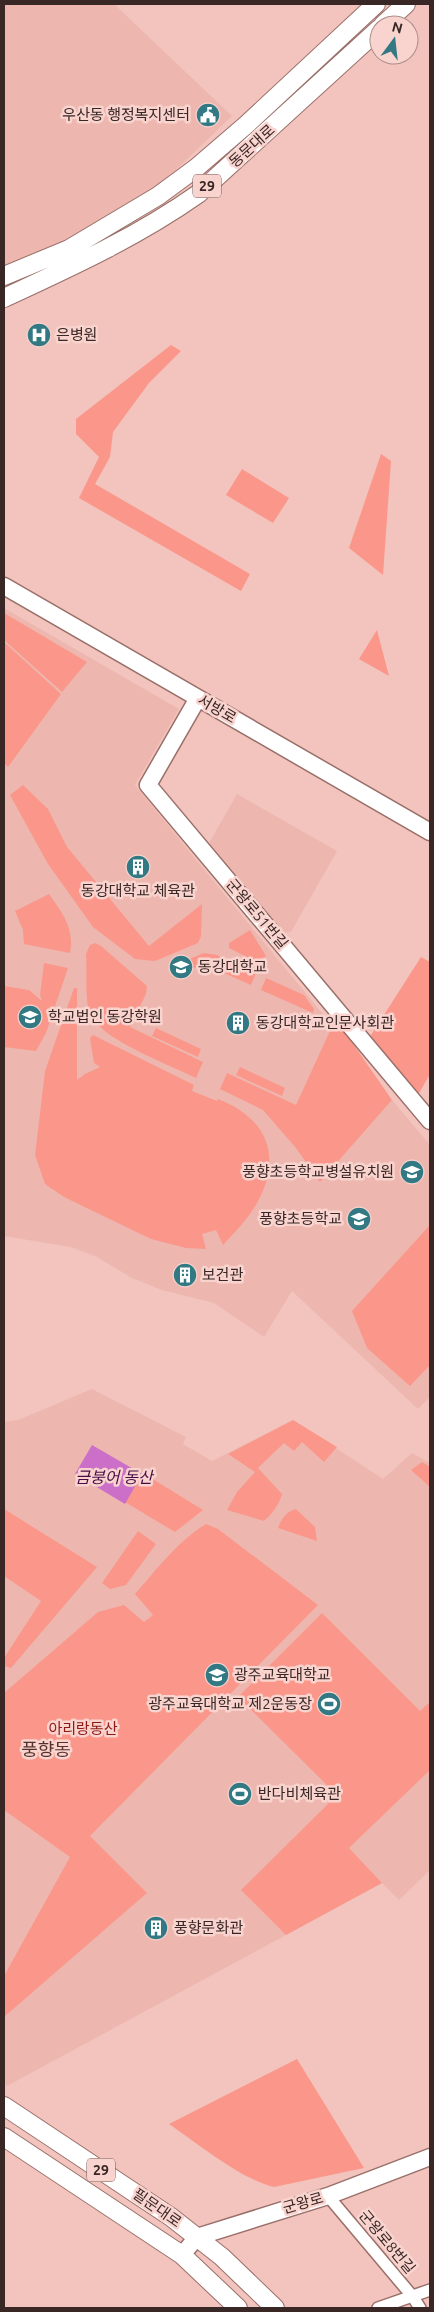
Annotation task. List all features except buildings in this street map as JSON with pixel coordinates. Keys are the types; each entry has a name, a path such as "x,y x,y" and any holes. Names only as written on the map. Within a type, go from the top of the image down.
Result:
{"main road":[{"name":"동문대로","path":"4,276 69,249 158,196 196,168 246,125 376,4"},
{"path":"394,15 406,4"},
{"name":"동문대로","path":"4,298 101,253 166,217 198,194 369,38"},
{"name":"서방로","path":"4,586 430,832"},
{"name":"군왕로51번길","path":"198,698 148,785 430,1121"},
{"name":"필문대로","path":"4,2106 152,2203 196,2237 275,2308"},
{"name":"필문대로","path":"4,2137 182,2255 238,2308"},
{"name":"군왕로","path":"196,2237 328,2196 430,2157"},
{"path":"182,2255 196,2237"}],"street":[{"name":"군왕로8번길","path":"328,2196 413,2297 420,2308"},
{"path":"378,2308 430,2290"}],"shaded area":[{"path":"4,4 114,4 232,116 160,185 81,232 4,269"},
{"name":"동강대학교","path":"4,608 179,709 135,785 344,1040 320,1182 392,1100 430,1145 430,1397 418,1409 292,1291 264,1337 214,1303 162,1290 132,1278 95,1256 70,1247 4,1236"},
{"path":"237,794 337,851 291,932 280,933 208,845"},
{"name":"광주교육대학교","path":"92,1389 186,1437 183,1444 212,1461 293,1420 383,1479 412,1453 430,1463 430,1870 399,1900 382,1883 7,2086 4,2084 4,1422 18,1420"}],"green space":[{"path":"171,345 181,351 149,383 113,432 110,457 95,484 250,574 241,591 79,498 99,457 76,434 76,419"},
{"path":"381,454 391,461 383,575 349,548"},
{"path":"242,469 289,498 273,523 226,495"},
{"path":"4,613 87,662 62,692 4,640"},
{"path":"377,630 389,676 359,659"},
{"path":"4,642 61,694 8,767 4,763"},
{"path":"23,785 48,809 67,847 149,946 202,904 201,936 198,943 155,961 135,959 93,927 48,864 10,795"},
{"path":"49,894 63,914 69,929 71,936 70,953 24,944 23,930 15,911"},
{"path":"250,930 266,956 256,962 229,948 229,943"},
{"path":"95,943 101,946 147,986 146,994 130,1027 203,1062 196,1078 136,1050 105,1031 95,1022 88,1006 86,954 90,945"},
{"path":"204,953 217,955 256,973 251,985 208,966 185,969 182,962"},
{"path":"421,957 430,962 430,1074 414,1102 366,1043"},
{"path":"44,963 68,968 46,1033 36,1051 4,1047 4,986 29,990 42,1001 40,995"},
{"path":"266,978 304,995 314,1009 313,1013 261,990"},
{"path":"74,988 77,988 77,1080 100,1067 94,1063 90,1038 93,1035 194,1085 192,1091 217,1101 218,1099 235,1107 259,1128 266,1140 269,1154 269,1170 265,1186 250,1214 223,1245 216,1230 202,1234 206,1249 186,1248 151,1239 64,1197 45,1184 35,1155 45,1071"},
{"path":"334,1022 338,1022 392,1100 320,1182 296,1148 263,1110 220,1089 227,1073 296,1105"},
{"path":"156,1028 201,1049 198,1057 152,1036"},
{"path":"240,1067 285,1088 282,1096 236,1075"},
{"path":"429,1226 430,1365 410,1386 367,1348 352,1311"},
{"path":"293,1420 337,1447 324,1462 302,1442 294,1451 284,1443 258,1468 282,1494 272,1512 264,1521 227,1510 237,1492 255,1472 228,1454"},
{"path":"422,1462 430,1467 430,1487 411,1470"},
{"path":"143,1473 203,1510 175,1532 125,1502"},
{"path":"4,1509 97,1567 11,1668 4,1666 4,1658 41,1601 4,1576"},
{"path":"296,1509 315,1527 317,1541 278,1528 285,1516"},
{"name":"아리랑동산","path":"206,1524 218,1529 318,1605 90,1836 147,1893 4,2017 4,1976 70,1857 4,1810 4,1693 98,1612 124,1605 144,1622 153,1615 135,1594 177,1547"},
{"path":"138,1531 156,1544 126,1585 110,1589 102,1583"},
{"path":"322,1613 420,1711 430,1702 430,1770 349,1848 382,1883 286,1935 241,1890 337,1795 238,1697"},
{"path":"297,2059 364,2168 274,2187 261,2183 234,2169 169,2124"}],"water":[{"name":"금붕어 동산","path":"92,1445 142,1474 125,1504 75,1474"}],"place":[{"name":"우산동 행정복지센터","path":"208,115"},
{"name":"은병원","path":"39,335"},
{"name":"동강대학교 체육관","path":"138,867"},
{"name":"동강대학교","path":"181,967"},
{"name":"학교법인 동강학원","path":"30,1017"},
{"name":"동강대학교인문사회관","path":"238,1023"},
{"name":"풍향초등학교병설유치원","path":"412,1172"},
{"name":"풍향초등학교","path":"359,1219"},
{"name":"보건관","path":"185,1275"},
{"name":"광주교육대학교","path":"217,1675"},
{"name":"광주교육대학교 제2운동장","path":"329,1704"},
{"name":"반다비체육관","path":"240,1794"},
{"name":"풍향문화관","path":"156,1928"}],"district":[{"name":"풍향동","path":"46,1750"}]}
